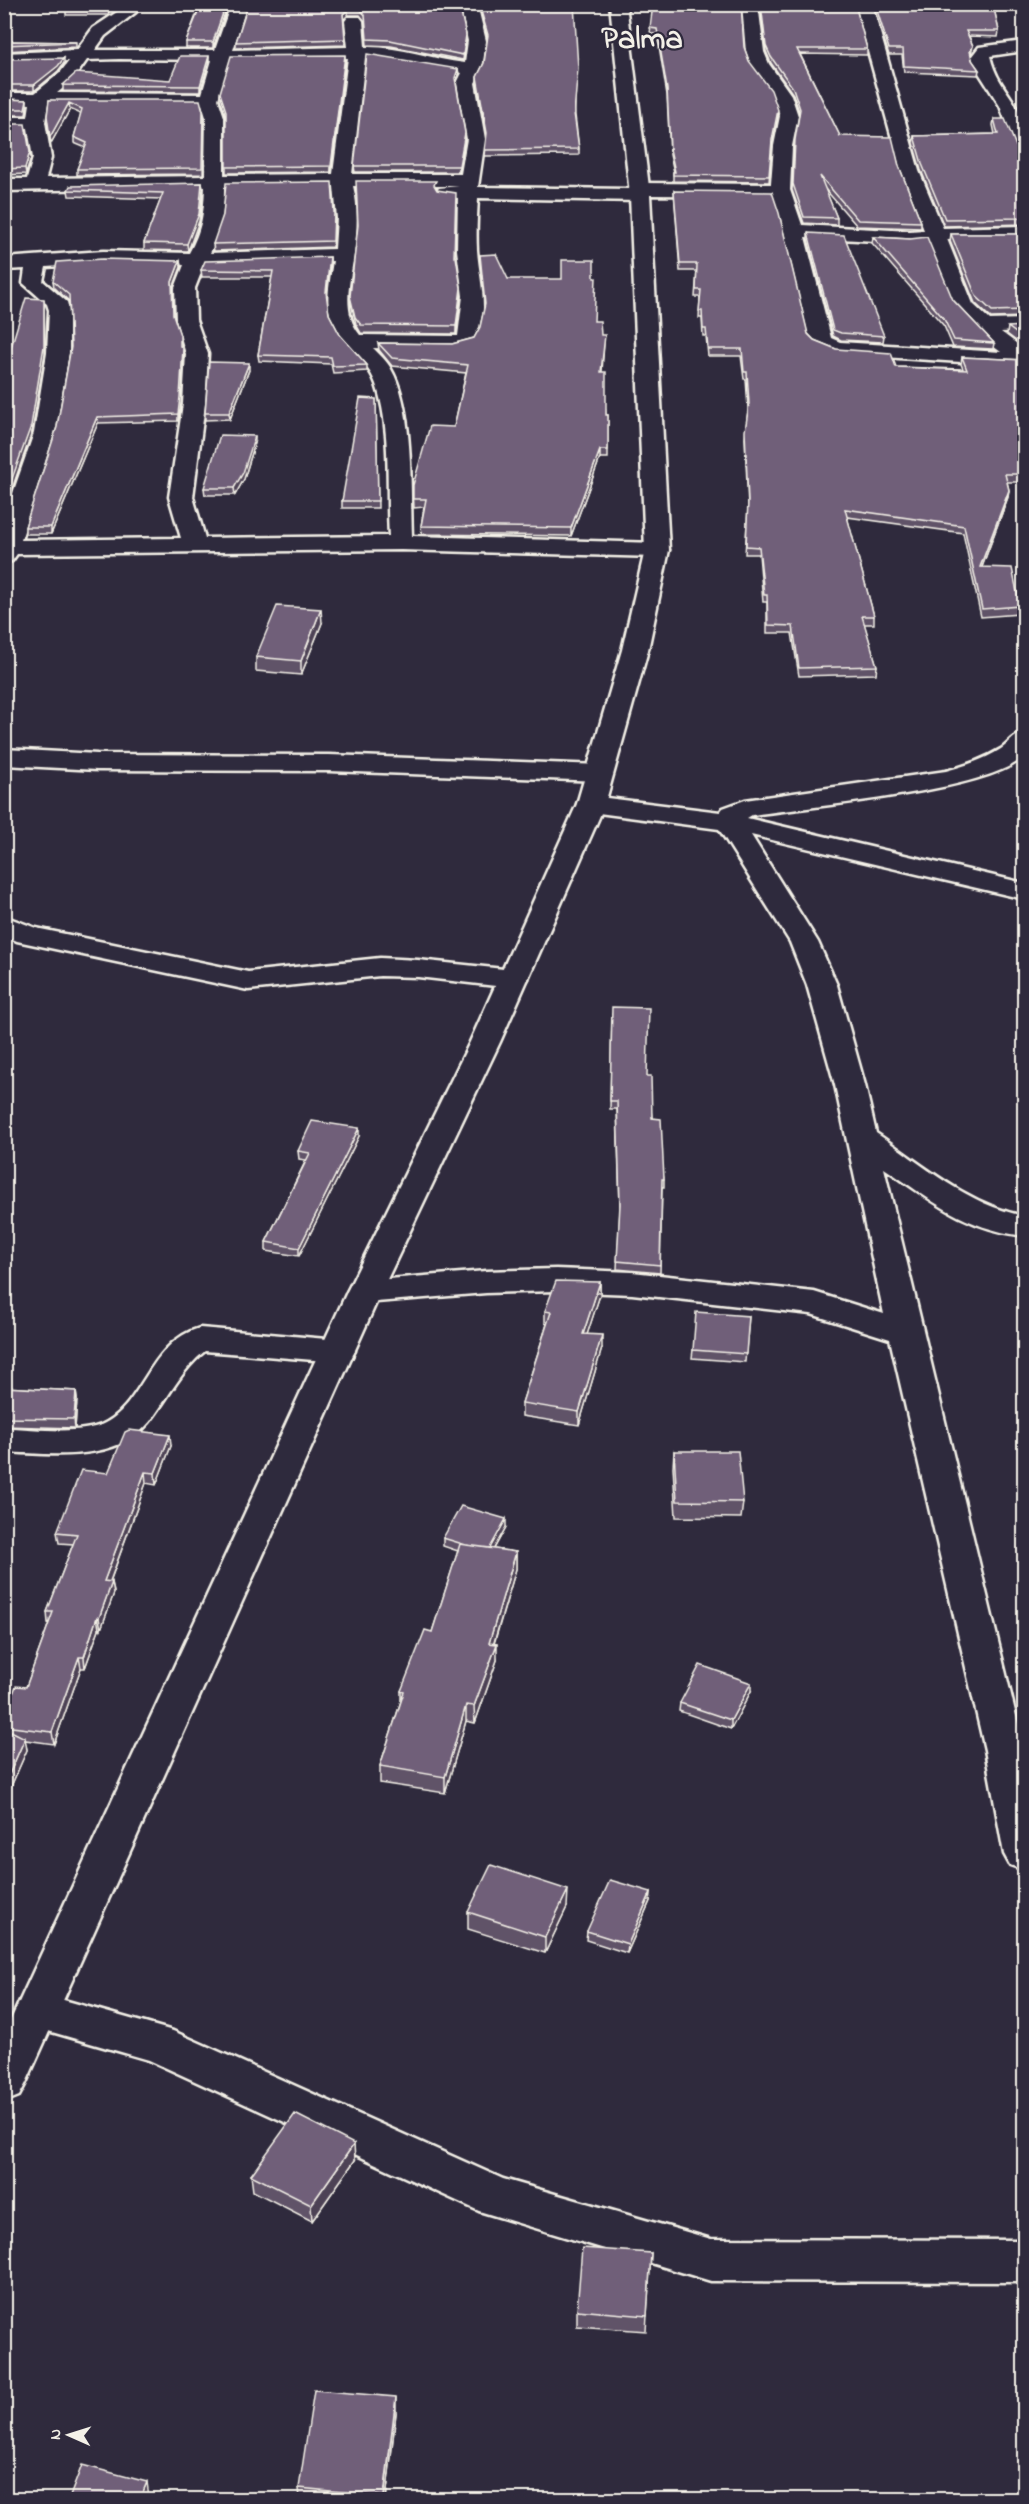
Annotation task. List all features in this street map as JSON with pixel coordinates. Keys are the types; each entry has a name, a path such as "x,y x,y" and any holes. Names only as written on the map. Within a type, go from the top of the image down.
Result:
{"street":[{"path":"35,184 42,158 36,122 40,98 66,77 83,56 86,46 99,32 128,12 129,4"},
{"path":"195,545 181,497 194,404 197,354 186,320 185,288 196,259 210,234 214,218 215,117 209,99 240,4"},
{"path":"354,341 444,345 465,341 470,335 473,296 467,250 469,186 476,139 466,83 473,69 477,41 468,4"},
{"path":"4,2083 39,2011 364,1292 513,979 591,804 635,650 657,550 640,192 618,4"},
{"path":"750,4 755,51 760,65 782,95 789,116 783,146 780,190 794,230 821,341 826,345 1024,359"},
{"path":"863,4 910,171 964,306 997,340 1024,359"},
{"path":"354,21 357,52 344,186 344,255 338,290 341,322 354,341 381,370 391,394 400,543"},
{"path":"1024,46 985,51 981,56 983,65 1009,106 1024,147"},
{"path":"4,58 357,52 399,55 434,65 473,69"},
{"path":"4,98 209,99"},
{"path":"4,123 36,122"},
{"path":"4,185 215,182 264,179 344,186 469,186 640,192 780,190"},
{"path":"794,230 910,237 1024,232"},
{"path":"4,264 103,256 196,259 344,255"},
{"path":"37,260 33,283 53,297 59,310 58,353 45,433 5,550 400,543 657,550"},
{"path":"984,327 1024,325"},
{"path":"729,822 733,814 745,808 948,779 982,769 1012,754 1024,741"},
{"path":"4,757 97,762 329,763 600,773"},
{"path":"982,769 1024,771"},
{"path":"591,804 729,822 1024,891"},
{"path":"729,822 804,942 822,985 862,1138 906,1332 1015,1753 1024,1854"},
{"path":"4,924 27,935 248,981 267,981 362,968 389,968 513,979"},
{"path":"862,1138 966,1209 996,1221 1024,1226"},
{"path":"364,1292 486,1282 556,1280 632,1284 814,1304 906,1332"},
{"path":"4,1440 93,1440 112,1436 127,1426 175,1361 192,1343 200,1339 338,1352"},
{"path":"39,2011 158,2044 495,2197 711,2260 1024,2261"}],"building":[{"path":"68,4 115,4 108,9 66,10"},
{"path":"180,4 226,4 213,42 186,42 201,5"},
{"path":"248,4 459,4 466,35 463,55 390,40 367,39 365,15 360,9 348,9 343,14 345,39 236,42"},
{"path":"479,4 574,4 578,68 574,113 579,149 485,150 487,133 477,77 484,63 488,35"},
{"path":"653,4 741,4 744,47 749,61 771,90 778,110 772,140 769,176 673,175 675,172 670,149 667,89 657,29 650,28"},
{"path":"761,4 855,4 867,49 797,49 840,136 892,137 899,166 921,222 858,220 820,176 837,218 804,217 793,184 795,140 800,109 793,88 766,46"},
{"path":"875,4 993,4 999,31 966,31 973,46 970,51 972,60 979,70 904,66 903,49 889,49"},
{"path":"4,41 76,42 4,45"},
{"path":"367,54 458,69 455,78 465,133 459,166 354,166"},
{"path":"345,55 331,166 226,167 226,111 220,93 231,56"},
{"path":"180,56 209,56 200,86 63,85 76,73 170,80"},
{"path":"64,58 58,66 34,85 4,85 4,59"},
{"path":"4,99 27,100 25,109 4,109"},
{"path":"49,100 200,100 203,111 202,168 77,169 87,143 74,137 82,109 69,103 50,137 47,116"},
{"path":"994,119 1005,119 1016,146 1024,148 1024,218 945,219 922,164 914,136 998,134"},
{"path":"4,124 25,124 30,152 25,168 4,169"},
{"path":"356,181 436,181 434,185 437,190 456,193 454,257 456,257 461,288 456,326 361,325 355,317 350,296 358,225"},
{"path":"332,182 333,241 213,244 223,215 226,183"},
{"path":"202,183 199,214 187,244 144,243 163,193 68,190 70,186"},
{"path":"674,191 772,192 808,334 814,340 836,349 891,353 896,367 967,370 962,357 1024,360 1024,474 1005,474 1009,490 980,567 1012,568 1020,606 982,609 964,526 845,509 874,616 862,616 877,666 799,668 793,626 768,625 767,595 764,595 759,547 746,546 748,501 745,431 749,404 747,372 744,372 742,349 708,349 706,329 703,329 702,311 699,311 701,290 696,290 697,264 680,264"},
{"path":"808,233 844,235 884,336 841,333 833,330"},
{"path":"951,234 1024,234 1024,310 992,311 976,296"},
{"path":"873,237 910,239 927,237 953,300 994,343 954,340 944,319"},
{"path":"496,254 508,279 562,279 562,260 594,260 594,278 596,278 594,321 600,321 601,335 605,335 601,372 606,372 608,450 600,450 571,528 421,526 426,499 413,499 413,485 430,426 454,427 468,365 392,358 378,343 452,344 474,338 480,327 485,304 480,255"},
{"path":"330,257 326,292 329,314 340,335 367,365 333,366 331,357 258,355 273,271 201,270 205,261"},
{"path":"102,259 180,261 172,282 173,314 180,335 180,346 183,348 178,414 97,417 51,527 25,527 57,427 71,347 69,295 53,281 57,262"},
{"path":"26,298 44,299 44,346 31,426 4,501 4,357 8,357"},
{"path":"1024,326 1024,339 1008,327"},
{"path":"209,362 249,363 229,413 205,413"},
{"path":"360,398 376,399 378,501 342,501"},
{"path":"220,435 255,436 243,473 234,488 204,488"},
{"path":"277,606 321,609 301,661 256,657"},
{"path":"612,1007 649,1008 647,1076 651,1076 652,1118 661,1119 664,1179 662,1179 660,1265 617,1261 620,1204 617,1101 610,1101"},
{"path":"312,1121 359,1128 299,1248 266,1242 310,1153 298,1151"},
{"path":"556,1281 600,1282 583,1334 602,1335 579,1412 522,1403 551,1312 545,1311"},
{"path":"696,1312 749,1316 746,1354 693,1350"},
{"path":"4,1387 76,1391 74,1419 4,1418"},
{"path":"129,1430 170,1435 155,1473 145,1472 104,1581 112,1582 99,1618 97,1617 84,1657 79,1657 52,1732 4,1726 4,1716 16,1686 26,1687 53,1612 47,1612 77,1534 57,1532 81,1470 108,1473 125,1432"},
{"path":"674,1451 738,1451 743,1502 677,1501"},
{"path":"461,1506 506,1519 490,1548 466,1545 443,1538"},
{"path":"460,1544 516,1552 489,1643 497,1644 474,1706 466,1705 445,1777 380,1766 404,1692 401,1691 425,1630 432,1632"},
{"path":"700,1665 751,1683 731,1720 680,1703"},
{"path":"7,1729 25,1738 4,1786 4,1734"},
{"path":"491,1865 568,1890 545,1937 468,1912"},
{"path":"610,1880 651,1892 628,1944 587,1931"},
{"path":"295,2114 354,2144 311,2205 251,2175"},
{"path":"582,2248 651,2253 647,2316 577,2310"},
{"path":"314,2390 396,2397 384,2496 299,2488"},
{"path":"82,2465 147,2482 140,2499 69,2499"}],"district":[{"name":"Palma","path":"642,40"}]}
